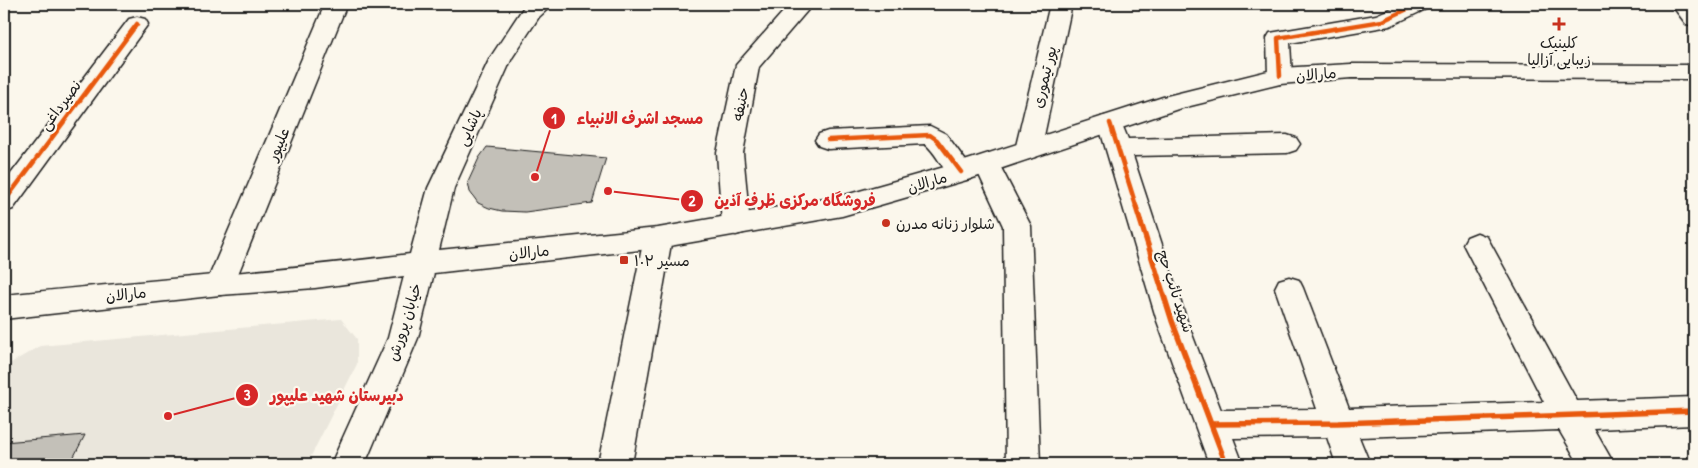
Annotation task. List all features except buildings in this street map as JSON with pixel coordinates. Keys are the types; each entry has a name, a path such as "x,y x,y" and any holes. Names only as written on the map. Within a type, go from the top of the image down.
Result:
{"street":[{"name":"علیپور","path":"220,284 336,4"},
{"name":"حنیفه","path":"736,225 730,153 748,66 802,4"},
{"name":"پور تیموری","path":"1028,150 1061,4"},
{"path":"1280,76 1278,38 1382,21 1418,4"},
{"path":"1682,4 1694,19"},
{"name":"پاشایی","path":"423,263 441,188 501,58 536,7"},
{"name":"نصیرداغی","path":"4,202 137,24"},
{"name":"مارالان","path":"5,309 220,284 315,277 423,263 658,238 842,206 974,168 1028,150 1114,135 1172,103 1280,76 1351,71 1694,72"},
{"path":"828,140 930,134 974,168 1016,226 1023,464"},
{"path":"1114,135 1287,144"},
{"name":"شهید نائب حج","path":"1114,135 1172,321 1226,464"},
{"path":"614,464 658,238"},
{"path":"1477,244 1568,414 1597,464"},
{"name":"خیابان پرورش","path":"348,464 403,338 423,263"},
{"path":"1289,288 1353,464"},
{"path":"1211,424 1338,423 1694,411"}],"shaded area":[{"path":"341,319 357,339 357,364 307,464 4,464 4,367 40,346"}],"cycle path":[{"path":"1280,76 1278,38 1382,21 1418,4"},
{"path":"4,202 137,24"},
{"path":"1110,123 1172,321 1226,464"},
{"path":"828,140 930,135 937,140 961,172"},
{"path":"1211,424 1338,423 1694,411"}],"place":[{"name":"کلینیک زیبایی آزالیا","path":"1559,24"},
{"name":"مسجد اشرف الانبیاء","path":"535,177"},
{"name":"فروشگاه مرکزی ظرف آذین","path":"608,191"},
{"name":"شلوار زنانه مدرن","path":"886,223"},
{"name":"مسیر ۱۰۲","path":"624,260"},
{"name":"دبیرستان شهید علیپور","path":"168,416"}]}
